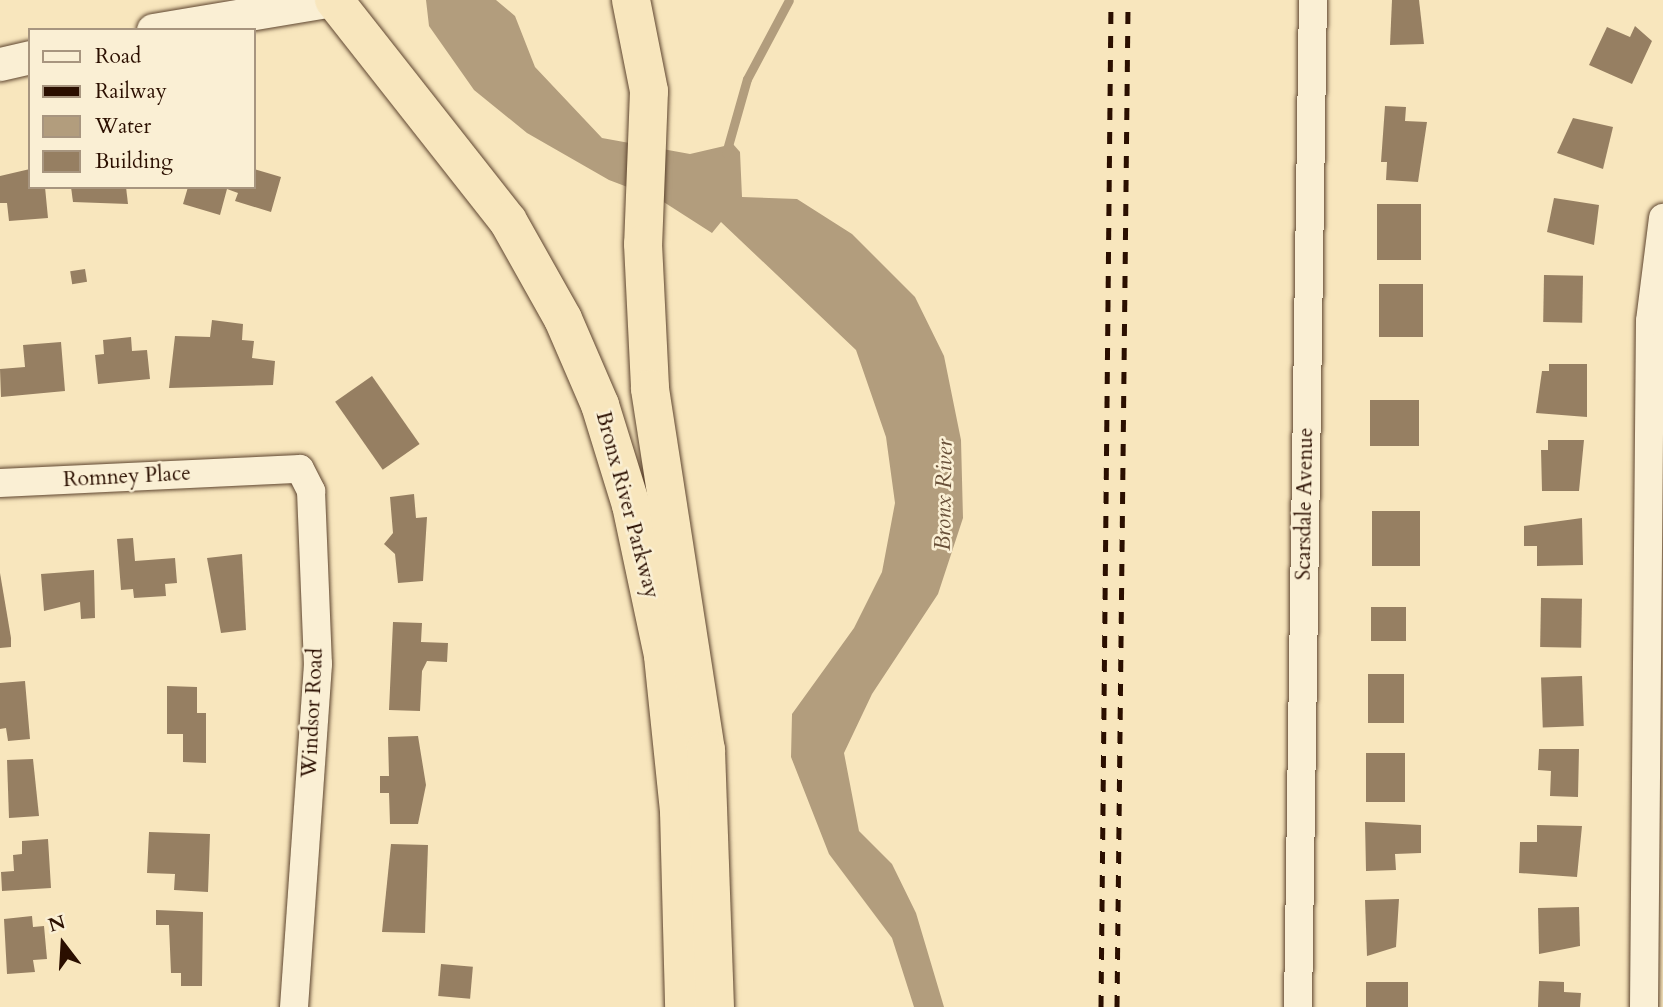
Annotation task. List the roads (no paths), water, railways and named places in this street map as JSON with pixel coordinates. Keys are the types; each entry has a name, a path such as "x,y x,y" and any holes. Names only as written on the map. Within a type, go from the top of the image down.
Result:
{"highway":[{"name":"Bronx River Parkway","path":"333,0 508,221 563,319 609,430 641,544 665,669 679,811 684,1007"},
{"name":"Bronx River Parkway","path":"631,0 648,70 645,194 651,402 706,750 715,1007"}],"street":[{"path":"165,28 333,0"},
{"name":"Scarsdale Avenue","path":"1298,1007 1313,0"},
{"path":"0,64 28,57"},
{"path":"1644,1007 1650,321 1663,218"},
{"name":"Romney Place","path":"0,483 254,468"},
{"name":"Windsor Road","path":"254,468 300,469 311,491 318,664 294,1007"}],"water":[{"name":"Bronx River","path":"426,0 496,0 515,16 535,67 602,138 690,154 733,144 740,152 742,197 797,199 852,234 915,297 944,356 961,440 963,518 938,594 872,694 844,753 859,831 892,864 916,913 944,1007 914,1007 892,938 829,854 791,757 792,714 854,628 882,572 895,503 886,437 856,350 721,222 712,233 659,199 609,180 527,133 474,90 429,26"}],"waterway":[{"path":"726,153 747,79 789,0"}],"railway":[{"path":"1101,1007 1111,0"},
{"path":"1117,1007 1128,0"}]}
